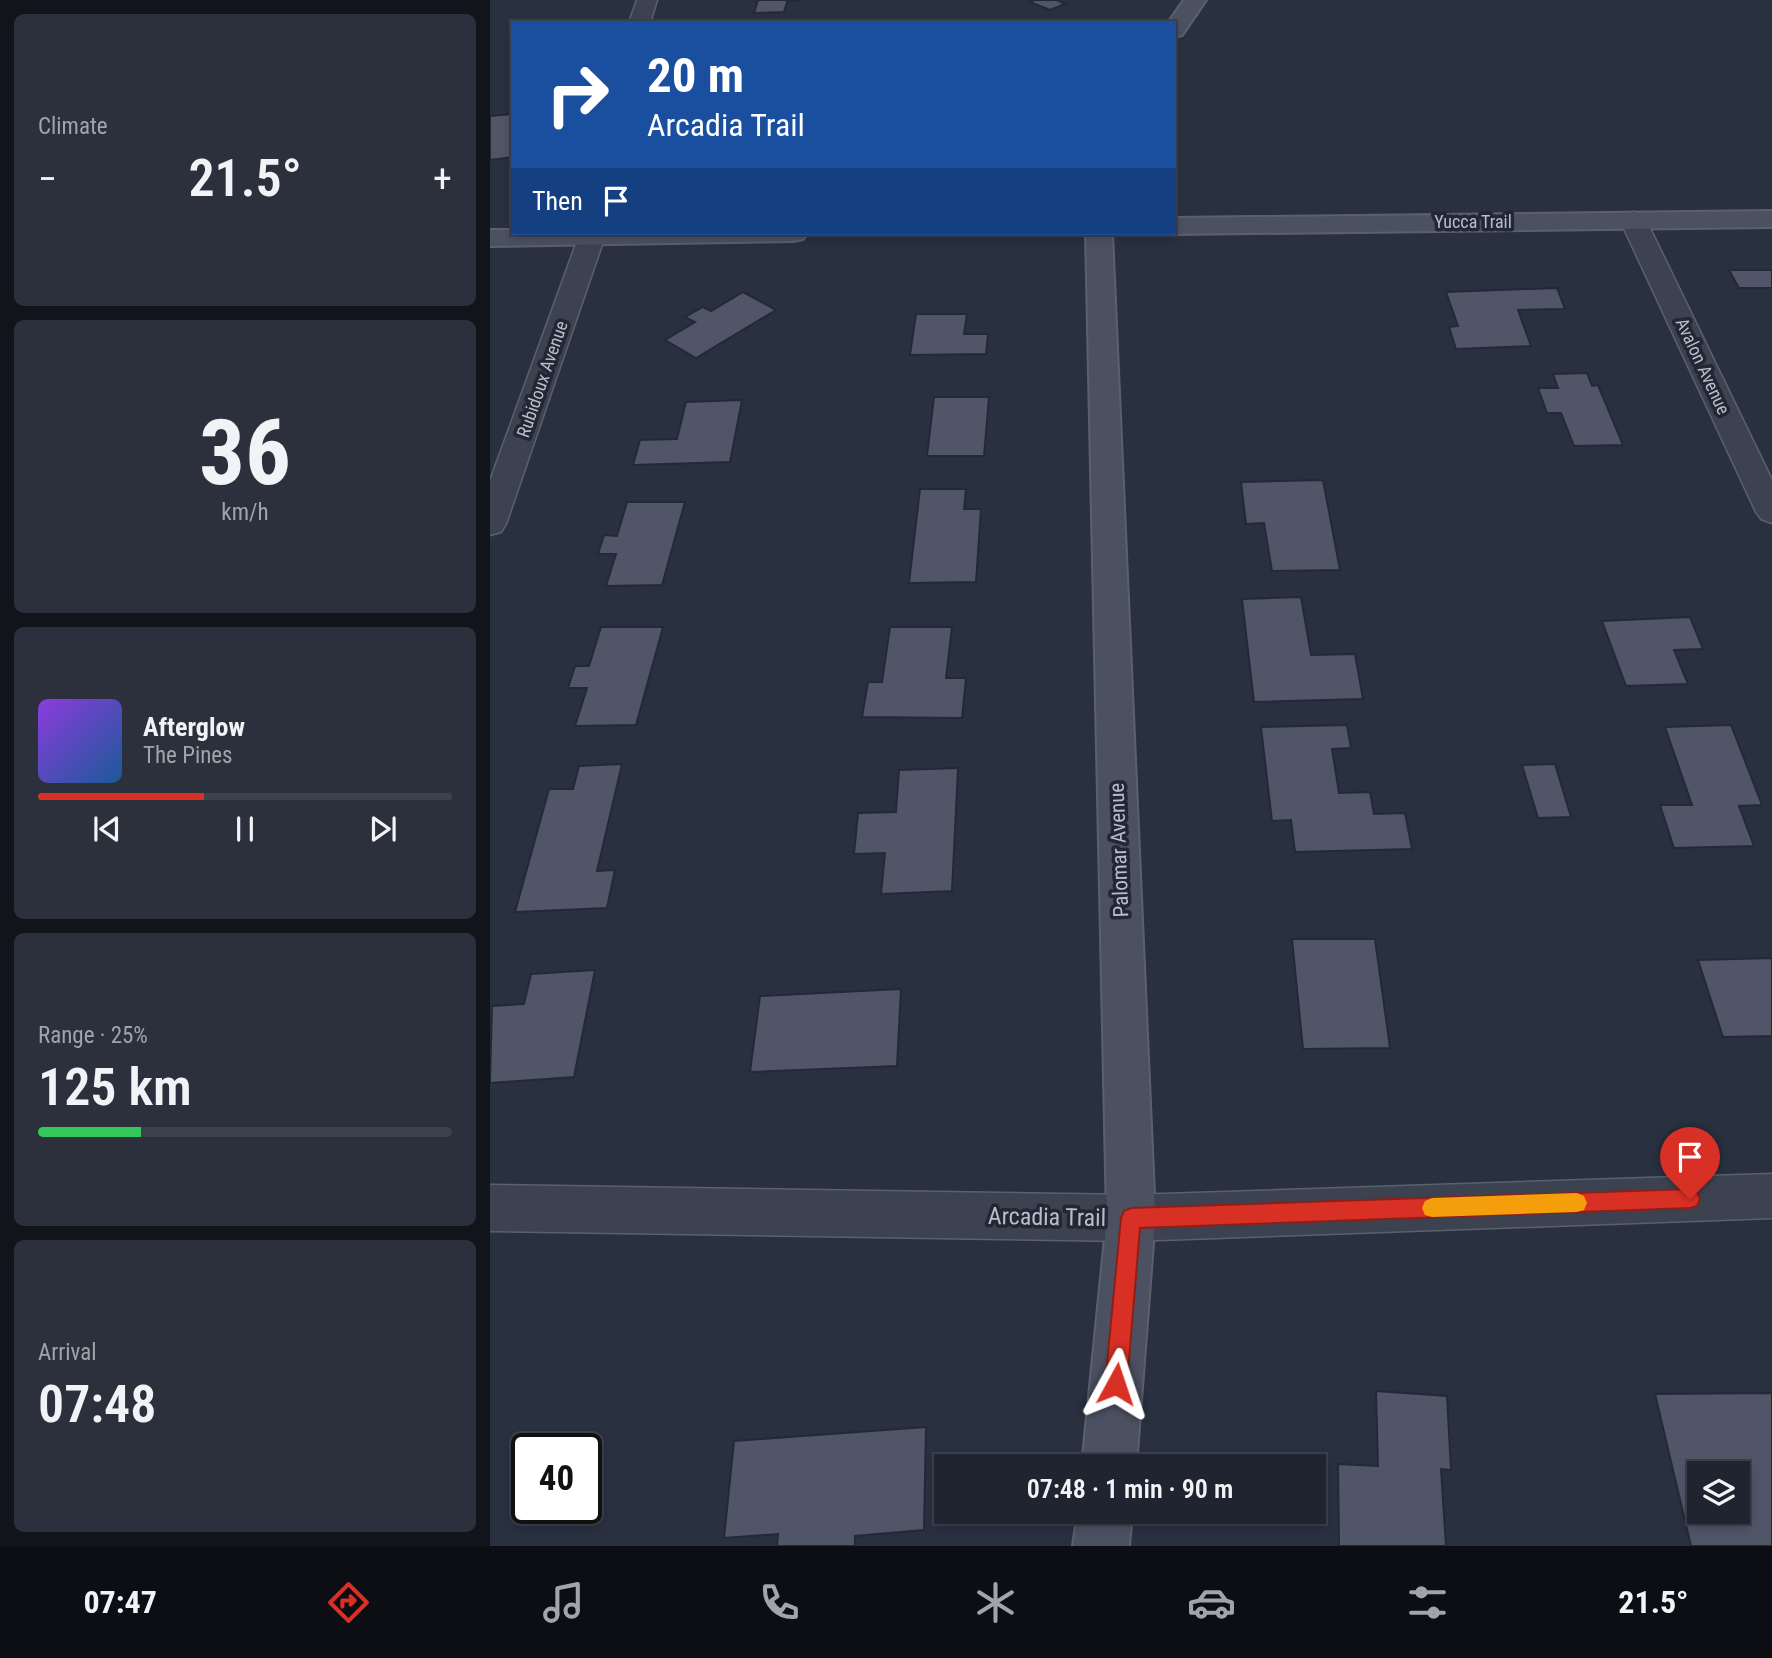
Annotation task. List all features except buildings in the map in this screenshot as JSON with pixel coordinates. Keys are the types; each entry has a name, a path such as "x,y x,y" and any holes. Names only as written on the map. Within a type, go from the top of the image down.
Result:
{"street":[{"path":"640,21 647,0"},
{"path":"1176,27 1195,0"},
{"name":"Yucca Trail","path":"1176,226 1772,219"},
{"name":"Avalon Avenue","path":"1633,220 1772,512"},
{"path":"490,238 593,235"},
{"name":"Rubidoux Avenue","path":"490,524 593,235"},
{"name":"Palomar Avenue","path":"1099,235 1131,1218 1110,1454"},
{"name":"Arcadia Trail","path":"490,1208 1131,1218 1772,1196"},
{"path":"1101,1546 1104,1524"}],"slow traffic":[{"path":"1432,1208 1577,1203"}],"route":[{"path":"1116,1384 1131,1218 1690,1199"}]}
